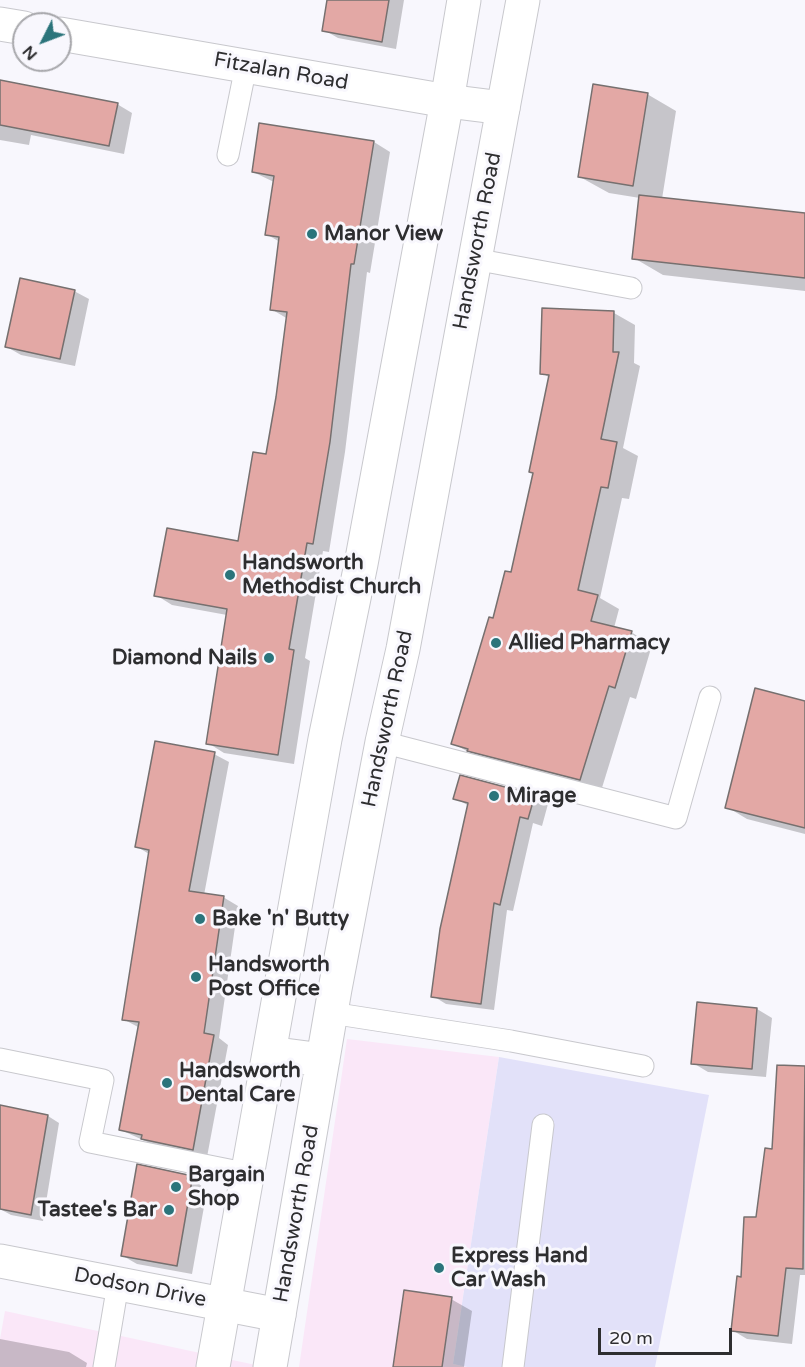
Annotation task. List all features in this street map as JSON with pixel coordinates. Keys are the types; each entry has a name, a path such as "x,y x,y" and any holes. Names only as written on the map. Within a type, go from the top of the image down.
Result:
{"main road":[{"path":"213,1367 325,739 361,564 464,0"},
{"name":"Handsworth Road","path":"270,1367 331,1013 382,742 403,649 523,0"},
{"name":"Fitzalan Road","path":"72,36 447,101 503,108"},
{"path":"270,1053 323,1060"},
{"name":"Dodson Drive","path":"0,1261 279,1315"}],"lane":[{"path":"228,155 246,66"},
{"path":"474,259 631,288"},
{"path":"382,742 676,818 710,697"},
{"path":"331,1013 511,1041 643,1066"},
{"path":"0,1059 102,1080 90,1142 249,1174"},
{"path":"513,1367 543,1125"},
{"path":"104,1367 118,1284"}],"shaded area":[{"path":"347,1039 499,1057 453,1364 467,1367 299,1367"},
{"path":"499,1057 709,1095 655,1367 467,1367 453,1364"},
{"path":"5,1311 265,1367 0,1367 0,1339"}],"building":[{"path":"327,0 389,0 382,42 322,31"},
{"path":"0,80 118,103 109,146 0,125"},
{"path":"593,84 648,93 633,186 578,177"},
{"path":"259,123 374,141 354,264 351,264 330,442 313,544 307,543 289,649 294,650 278,755 206,744 227,609 154,596 167,528 238,541 253,452 266,454 287,312 270,310 279,237 265,235 274,176 252,172"},
{"path":"639,195 805,213 805,278 632,259"},
{"path":"20,278 75,290 60,359 5,347"},
{"path":"542,308 614,311 613,352 619,352 601,439 617,442 608,488 601,487 578,590 598,595 591,621 632,631 615,688 609,686 580,780 467,751 468,749 451,744 489,617 493,618 505,571 511,572 533,473 529,472 549,375 540,374"},
{"path":"755,688 805,701 805,828 725,808"},
{"path":"155,741 215,752 189,891 224,896 204,1033 214,1035 193,1150 141,1139 142,1135 119,1130 139,1022 122,1020 149,850 135,847"},
{"path":"460,775 535,795 528,819 520,817 500,905 494,903 481,1004 431,997 440,929 468,803 453,799"},
{"path":"697,1002 757,1008 752,1069 691,1064"},
{"path":"777,1065 805,1066 803,1269 786,1268 778,1336 731,1331 737,1276 741,1277 744,1217 756,1217 765,1148 772,1149"},
{"path":"0,1105 48,1115 31,1215 0,1209"},
{"path":"137,1164 188,1175 187,1179 192,1180 177,1266 121,1256"},
{"path":"404,1290 452,1297 442,1367 393,1367"}],"place":[{"name":"Manor View","path":"312,234"},
{"name":"Handsworth Methodist Church","path":"230,575"},
{"name":"Allied Pharmacy","path":"496,643"},
{"name":"Diamond Nails","path":"269,658"},
{"name":"Mirage","path":"494,796"},
{"name":"Bake 'n' Butty","path":"200,919"},
{"name":"Handsworth Post Office","path":"196,977"},
{"name":"Handsworth Dental Care","path":"167,1083"},
{"name":"Bargain Shop","path":"176,1187"},
{"name":"Tastee's Bar","path":"169,1210"},
{"name":"Express Hand Car Wash","path":"439,1268"}]}
